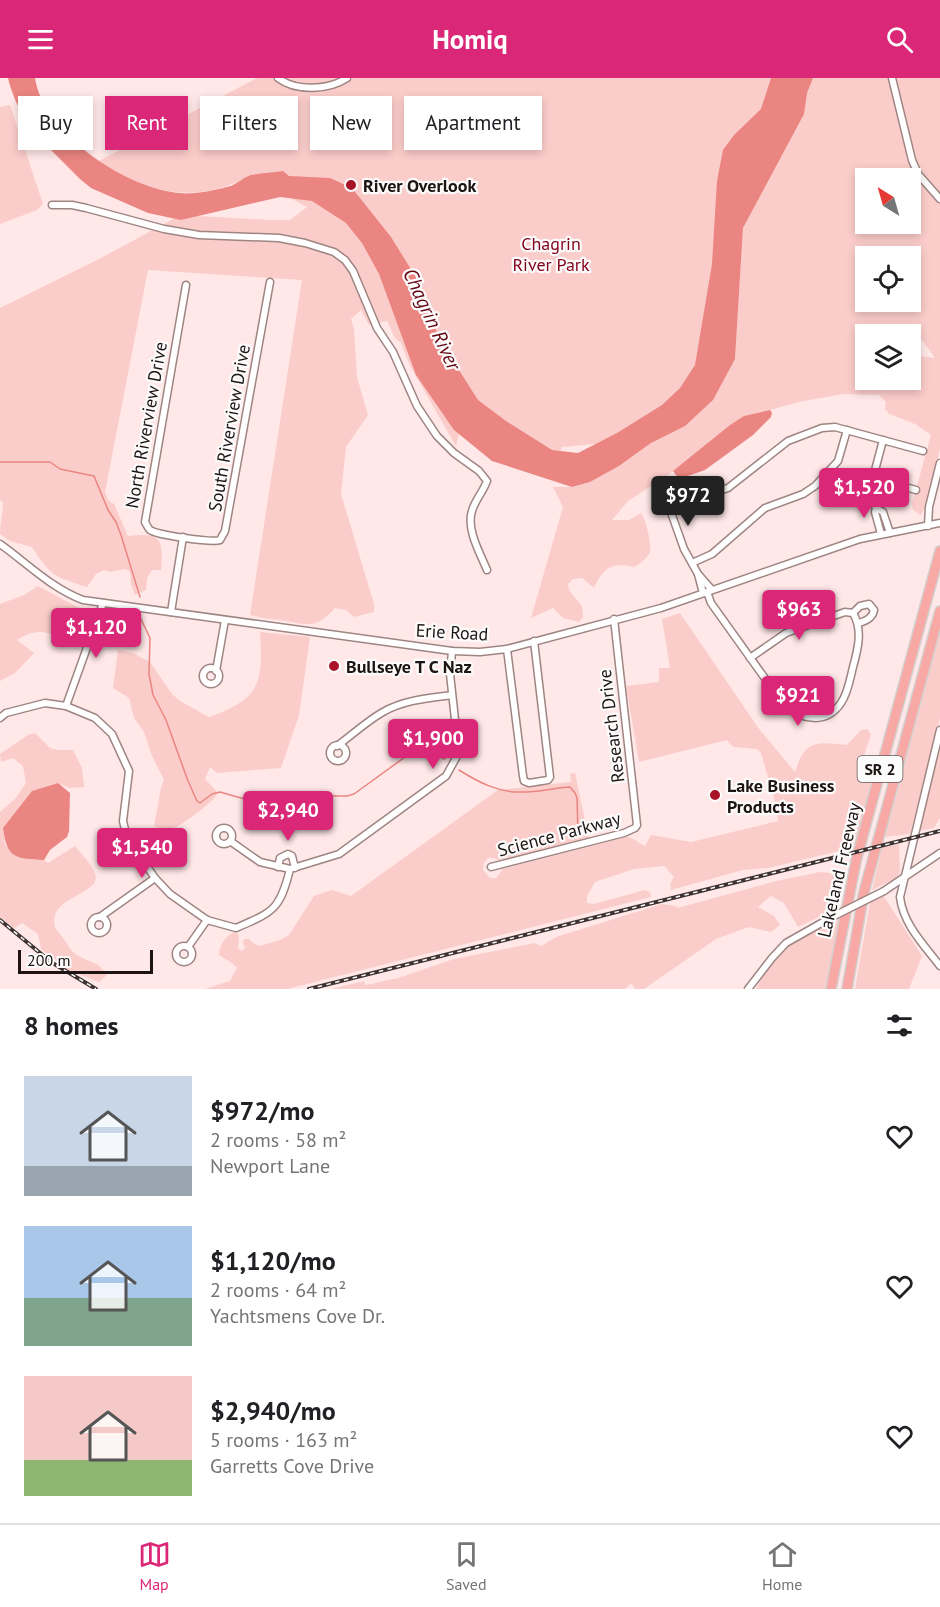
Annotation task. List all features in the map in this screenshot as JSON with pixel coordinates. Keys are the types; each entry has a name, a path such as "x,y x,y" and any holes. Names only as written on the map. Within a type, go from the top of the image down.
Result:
{"highway":[{"name":"Lakeland Freeway","path":"831,989 856,861 940,551"},
{"name":"Lakeland Freeway","path":"848,989 864,892 940,611"}],"street":[{"path":"278,78 290,85 304,87 320,87 341,82 347,78"},
{"path":"892,78 912,160 918,174 940,199"},
{"path":"52,205 86,207 164,229 199,235 226,238 264,237 305,243 334,252 345,260 362,289 377,328 393,352 417,406 436,436 454,453 479,471 487,481 484,491 472,510 470,521 487,570"},
{"name":"South Riverview Drive","path":"183,537 216,541 220,540 225,531 270,282"},
{"name":"North Riverview Drive","path":"183,537 151,530 145,522 145,515 186,285"},
{"path":"669,508 728,488 788,441 829,427 923,451"},
{"path":"692,563 712,554 765,508 803,494 815,486 838,460 847,430"},
{"path":"881,534 876,508 870,495 883,440"},
{"path":"928,526 929,507 940,463"},
{"path":"873,478 916,490"},
{"path":"662,487 679,540 711,603 784,705 801,716 812,719 822,717 834,711 842,702 857,649 859,623 853,613"},
{"path":"876,508 883,512 890,533"},
{"name":"Erie Road","path":"0,544 64,593 83,600 452,651 480,652 507,649 661,608 840,546 881,534 940,523"},
{"path":"171,612 183,537"},
{"path":"66,706 103,603"},
{"path":"750,658 786,633 845,612 853,613 864,604 872,606 874,610 872,617 859,623"},
{"path":"216,671 225,620"},
{"name":"Research Drive","path":"614,620 638,821 635,828"},
{"path":"507,649 524,781 529,783 548,780 550,777 534,641"},
{"path":"230,842 260,862 278,867 292,868 339,854 446,776 453,766 458,747 450,674 452,651"},
{"path":"337,746 390,708 418,699 452,695"},
{"path":"0,717 6,713 45,703 66,706 95,718 112,734 129,771 123,821 127,838 155,878 170,894 207,920 236,928 269,914 284,893 292,868 292,856 288,854 280,858 278,867"},
{"path":"940,730 900,897 907,921 940,966"},
{"name":"Science Parkway","path":"491,867 624,833 635,828"},
{"path":"748,989 786,943 884,891 940,853"},
{"path":"100,918 155,878"},
{"path":"188,947 207,920"}],"green space":[{"name":"Chagrin River Park","path":"257,78 940,78 940,449 924,510 920,515 913,510 912,504 931,435 915,424 889,414 885,409 886,402 879,395 844,394 803,401 744,417 730,425 677,469 628,501 612,520 629,520 641,513 645,521 650,551 644,560 634,567 620,565 609,568 594,588 582,578 573,579 568,584 569,590 582,606 583,617 579,622 563,618 553,608 531,618 563,507 553,487 572,487 590,482 619,466 651,443 735,359 743,228 755,204 735,199 732,354 628,441 562,447 553,470 462,421 456,446 387,321 369,325 361,310 351,319 354,329 357,377 368,415 346,447 341,494 374,604 374,612 354,617 346,610 335,608 328,616 309,624 250,615 302,280 148,270 105,492 108,500 114,504 128,536 148,535 158,540 162,551 161,570 152,570 147,578 146,590 135,595 130,572 125,569 110,572 104,570 96,574 87,587 67,581 49,570 32,547 10,541 0,534 3,502 0,500 0,308 175,218 181,220 198,216 290,220 307,207 249,176 211,191 191,193 153,188 99,161 120,150 188,150 188,114 200,108 200,150 298,150 298,96 223,96"},
{"path":"10,105 18,129 18,150 25,150 43,204 37,210 0,224 0,107"},
{"path":"38,586 81,609 77,626 70,642 44,632 32,633 17,640 34,653 15,673 0,681 0,604 24,595"},
{"path":"680,613 759,729 795,772 803,753 814,745 828,743 847,745 861,730 867,729 871,734 862,762 875,767 856,847 768,868 743,870 671,890 670,884 674,877 664,866 634,869 595,882 587,896 587,903 594,904 645,890 650,892 651,897 287,989 205,989 230,981 237,968 219,955 223,942 231,934 234,932 239,935 238,948 242,951 245,948 244,939 249,939 260,946 280,940 289,935 314,896 332,890 351,896 498,790 571,782 570,774 575,773 589,839 500,860 488,858 483,870 490,878 496,878 503,869 627,837 645,846 651,835 691,842 778,821 776,805 761,753 757,749 733,747 727,740 639,762 626,686 659,682 659,668 670,668 662,619"},
{"path":"260,632 310,637 299,715 281,768 217,773 210,767 205,779 218,793 210,803 173,828 166,830 154,826 164,780 152,756 144,732 134,718 129,698 113,688 118,650 133,653 150,662 172,694 209,717 239,703 255,687 261,665"},
{"path":"940,633 940,718 910,834 885,837"},
{"path":"35,733 50,748 73,750 82,768 84,787 70,788 58,783 32,791 3,829 5,845 48,863 75,846 90,865 96,877 94,883 64,903 54,917 56,930 71,949 82,958 96,964 107,975 99,982 68,970 41,949 38,934 22,923 14,928 0,917 0,812 15,799 26,783 23,766 13,758 1,762 0,754 28,735"},
{"path":"940,744 940,818 934,828 918,831"},
{"path":"899,844 900,874 872,890 882,847"},
{"path":"820,872 830,873 837,879 838,901 835,909 798,927 784,903 771,896 758,907 774,916 780,925 771,932 749,927 716,939 644,989 635,989 631,983 625,989 331,989 364,981 366,985 398,978 454,959 535,943 541,946 556,937 662,904 677,908"},
{"path":"883,895 922,956 909,989 855,989 870,902"},
{"path":"840,917 826,989 756,989 773,962 790,944"}],"shaded area":[{"path":"8,78 35,78 41,96 18,96 18,106"},
{"path":"771,78 813,78 807,93 804,114 743,228 735,359 713,400 685,426 651,443 619,466 590,482 572,487 492,461 454,430 416,375 379,274 362,243 346,223 312,201 280,197 181,220 148,213 91,188 51,150 86,150 121,174 147,186 172,192 195,193 213,190 231,186 251,175 283,171 289,176 330,178 352,188 391,237 417,279 428,315 448,353 478,400 552,450 578,453 617,433 662,405 680,388 695,365 712,264 717,181 723,150 734,135 761,109"},
{"path":"770,410 771,417 753,435 705,470 679,479 673,471 744,416"},
{"path":"58,783 70,793 67,837 50,850 44,860 27,859 15,855 7,846 3,828 32,791"}],"waterway":[{"path":"0,462 50,462 60,469 94,476 121,535 140,597"},
{"path":"140,617 150,638 149,674 153,695 166,720 188,781 200,803 212,794 220,792 255,802 295,796 347,796 354,794 405,757 420,749 445,759"},
{"path":"459,770 505,791 528,792 570,787 577,798 578,835"}],"railway":[{"path":"309,989 940,831"},
{"path":"0,920 51,962 96,989"}],"place":[{"name":"River Overlook","path":"351,185"},
{"name":"Bullseye T C Naz","path":"334,666"},
{"name":"Lake Business Products","path":"715,795"}],"water label":[{"name":"Chagrin River","path":"432,319"}]}
